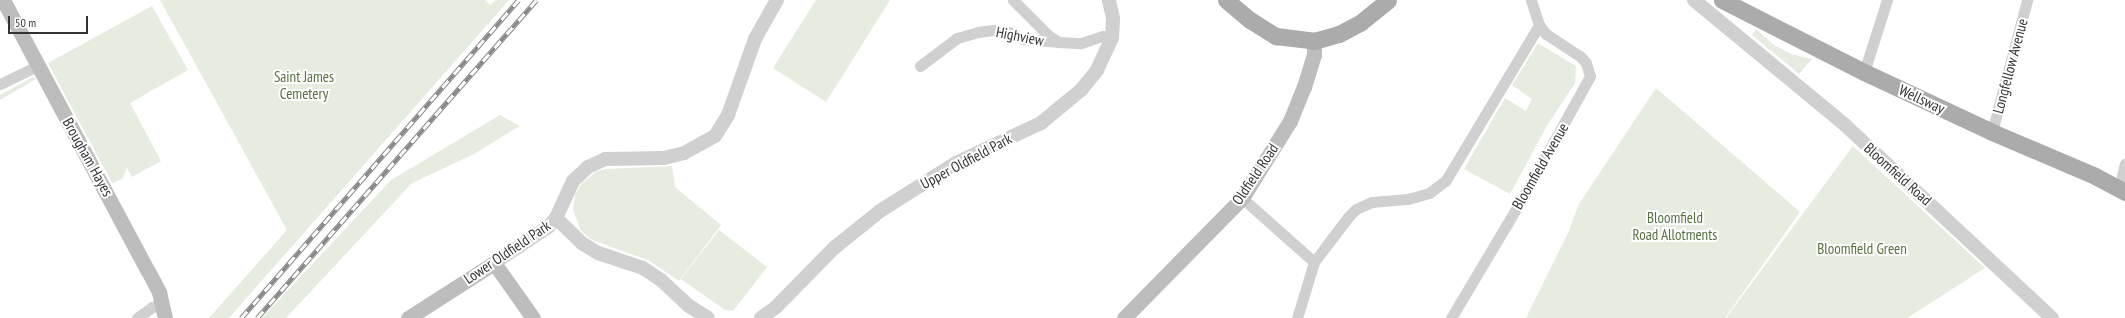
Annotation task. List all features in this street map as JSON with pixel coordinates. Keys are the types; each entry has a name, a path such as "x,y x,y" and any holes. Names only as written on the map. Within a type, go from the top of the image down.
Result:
{"main road":[{"name":"Brougham Hayes","path":"3,0 148,271 164,312"},
{"path":"1226,0 1250,20 1276,36 1314,41 1339,34 1360,23 1388,0"},
{"name":"Wellsway","path":"1732,2 1864,72 1992,132 2122,190"},
{"name":"Oldfield Road","path":"1124,318 1242,198 1290,121 1304,87 1314,55 1314,41"},
{"path":"494,263 533,318"},
{"name":"Lower Oldfield Park","path":"408,318 494,263"}],"street":[{"name":"Lower Oldfield Park","path":"494,263 548,227 556,218 573,181 596,162 612,159 664,158 684,154 706,144 715,136 728,115 755,39 777,0"},
{"path":"1013,0 1049,36 1059,42"},
{"name":"Upper Oldfield Park","path":"761,318 776,306 834,248 880,211 956,163 1040,123 1081,90 1098,70 1112,38 1113,18 1110,0"},
{"name":"Bloomfield Avenue","path":"1451,318 1588,83 1590,76 1586,63 1546,34 1539,25 1531,0"},
{"name":"Bloomfield Road","path":"1694,0 1845,125 2052,318"},
{"path":"1864,72 1887,0"},
{"name":"Longfellow Avenue","path":"1992,132 2027,0"},
{"path":"1732,2 1733,27 1738,35"},
{"path":"1297,318 1314,262 1356,209 1372,202 1408,199 1424,195 1438,188 1446,180 1539,25"},
{"name":"Highview","path":"920,66 957,38 978,32 994,30 1023,39 1081,43 1103,36 1112,38"},
{"path":"0,84 37,66"},
{"path":"2122,190 2125,164"},
{"path":"1242,198 1314,262"},
{"path":"556,218 583,244 598,252 643,268 661,280 689,306 708,318"},
{"path":"137,318 152,307 164,312"}],"green space":[{"name":"Saint James Cemetery","path":"160,0 485,0 490,5 496,0 509,0 229,318 209,318 287,230"},
{"path":"816,0 890,0 826,102 773,68"},
{"path":"152,6 188,70 130,103 161,161 132,177 127,168 122,179 112,183 48,63"},
{"path":"1756,29 1774,45 1791,54 1812,59 1799,74 1752,35"},
{"path":"1538,43 1576,66 1575,83 1548,124 1510,194 1464,169 1505,98 1526,111 1532,99 1512,85"},
{"path":"33,77 36,79 0,100 0,95"},
{"name":"Bloomfield Road Allotments","path":"1656,88 1800,212 1725,318 1526,318 1568,233 1579,204"},
{"path":"500,115 520,126 474,154 412,183 286,318 262,318 391,180"},
{"name":"Bloomfield Green","path":"1853,146 1985,268 1907,318 1726,318"},
{"path":"672,166 675,187 721,225 679,281 648,260 592,240 581,231 573,209 575,195 581,184 597,171 607,169"},
{"path":"719,230 767,267 733,311 725,310 681,279"}],"railway":[{"path":"241,318 518,0"},
{"path":"257,318 536,0"}]}
